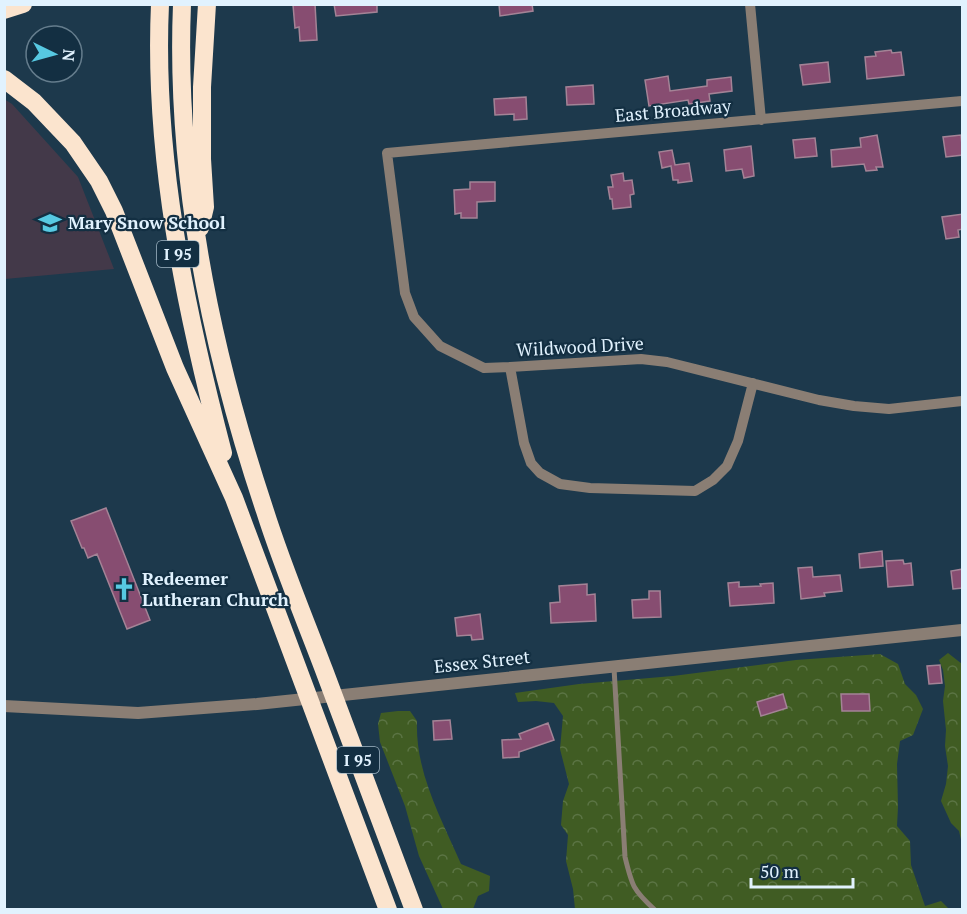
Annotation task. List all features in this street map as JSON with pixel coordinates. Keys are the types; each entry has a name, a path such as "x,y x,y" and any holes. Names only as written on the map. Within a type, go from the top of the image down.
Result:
{"highway":[{"path":"4,10 23,4"},
{"name":"I 95","path":"160,4 160,86 167,175 182,279 203,378 234,498 388,909"},
{"name":"I 95","path":"182,4 180,58 182,117 190,195 215,334 235,414 279,550 414,909"},
{"path":"198,242 204,207 202,87 207,4"},
{"path":"4,79 34,102 63,131 99,181 121,228 175,368 234,498"}],"street":[{"path":"750,4 760,120"},
{"name":"East Broadway","path":"387,153 963,101"},
{"name":"Wildwood Drive","path":"387,153 405,293 414,317 441,346 484,368 641,358 667,362 819,400 854,406 889,409 963,401"},
{"path":"510,367 524,443 531,463 540,473 560,484 590,489 695,490 713,480 727,466 738,441 753,383"},
{"name":"Essex Street","path":"4,706 138,713 257,704 963,630"}],"lane":[{"path":"614,666 625,857 631,881 638,894 655,909"}],"shaded area":[{"name":"Mary Snow School","path":"4,99 12,104 78,177 114,269 5,279"}],"green space":[{"path":"948,653 962,664 962,844 959,831 951,823 941,801 948,766 943,701 945,686 939,660"},
{"path":"880,654 898,664 905,684 916,695 923,709 913,735 900,741 897,764 897,826 910,841 911,865 925,906 941,901 949,909 575,909 566,861 568,835 561,825 563,801 569,784 560,749 563,716 554,703 518,702 515,693 796,660"},
{"path":"410,711 417,721 417,740 425,777 461,864 490,876 489,891 478,896 473,909 443,909 419,856 405,806 380,742 378,724 381,713"}],"building":[{"path":"315,4 317,40 300,41 299,27 295,28 293,5"},
{"path":"334,4 377,4 377,12 336,16"},
{"path":"499,4 532,4 533,11 500,16"},
{"path":"891,50 892,53 901,52 904,75 867,79 865,57 876,56 875,52"},
{"path":"828,62 830,82 803,85 800,65"},
{"path":"668,76 670,91 707,86 707,80 731,77 732,91 709,94 710,101 689,104 688,100 649,106 645,80"},
{"path":"593,85 594,104 567,105 566,87"},
{"path":"526,97 527,119 514,120 514,114 495,115 494,99"},
{"path":"877,135 883,167 866,171 864,164 832,167 831,150 861,147 860,138"},
{"path":"961,135 963,155 946,157 943,137"},
{"path":"815,138 817,156 795,158 793,140"},
{"path":"751,146 754,176 744,178 742,169 726,171 724,150"},
{"path":"672,150 675,165 689,163 692,181 678,183 678,180 673,180 671,166 662,168 659,152"},
{"path":"623,173 624,181 632,180 634,194 630,195 631,207 613,209 608,187 613,187 611,175"},
{"path":"470,182 495,182 495,201 477,202 477,218 461,218 461,213 455,214 454,190 470,189"},
{"path":"963,214 963,229 958,230 959,237 946,239 942,217"},
{"name":"Redeemer Lutheran Church","path":"106,508 150,620 127,629 97,554 88,558 71,521"},
{"path":"882,551 883,566 860,568 859,554"},
{"path":"903,560 904,564 911,563 913,585 888,587 886,561"},
{"path":"812,567 813,577 840,575 842,591 801,599 798,568"},
{"path":"963,569 963,588 953,589 951,571"},
{"path":"739,582 739,587 773,583 774,603 730,606 728,583"},
{"path":"587,584 587,595 595,594 596,621 551,623 550,603 560,602 559,586"},
{"path":"649,591 660,591 661,617 633,618 632,600 649,599"},
{"path":"480,614 483,639 472,640 471,635 457,636 455,618"},
{"path":"940,665 942,683 929,684 927,666"},
{"path":"783,694 787,708 761,716 757,702"},
{"path":"841,694 869,694 870,711 842,711"},
{"path":"450,720 452,739 434,740 433,721"},
{"path":"548,723 554,740 519,752 519,757 503,758 502,740 521,739 519,734"}],"place":[{"name":"Mary Snow School","path":"50,223"},
{"name":"Redeemer Lutheran Church","path":"124,589"}]}
